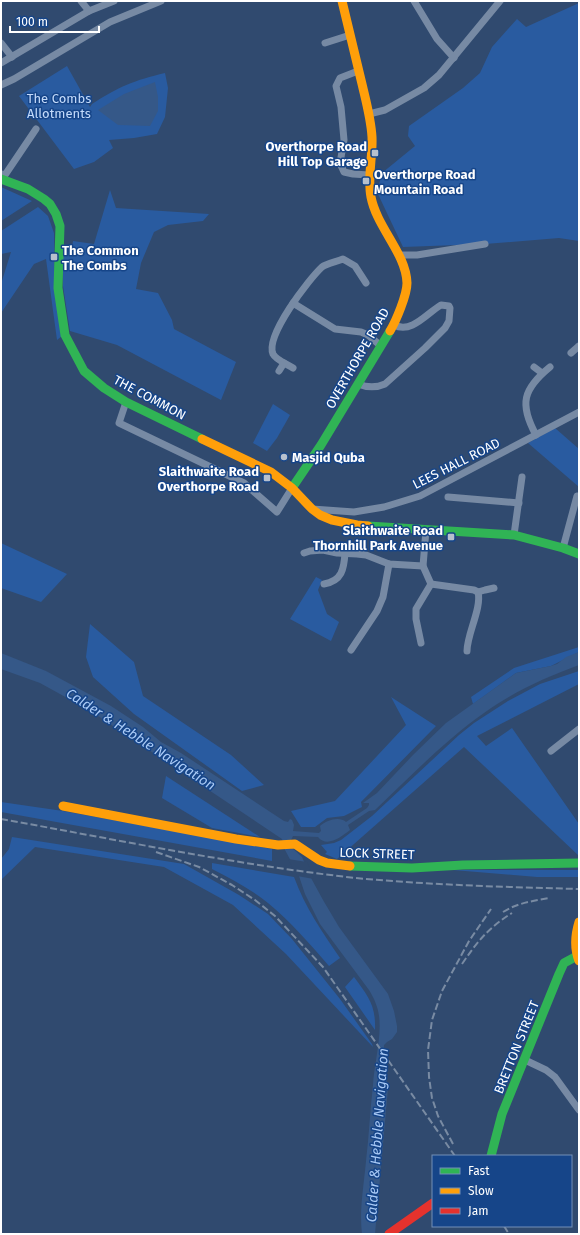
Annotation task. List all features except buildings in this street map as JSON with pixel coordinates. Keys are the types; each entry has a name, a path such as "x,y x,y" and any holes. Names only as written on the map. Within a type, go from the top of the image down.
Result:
{"street":[{"path":"81,1 89,11"},
{"path":"1,63 89,11 114,1"},
{"path":"1,85 14,79 110,22 161,1"},
{"name":"OVERTHORPE ROAD","path":"292,488 321,446 394,325 407,286 404,265 381,225 370,192 369,175 372,137 370,114 358,71 342,1"},
{"path":"414,1 437,39 454,58"},
{"path":"370,114 385,110 424,88 439,75 454,58 496,2"},
{"path":"325,43 350,35"},
{"path":"1,43 12,57"},
{"path":"358,71 340,78 336,86 341,107 344,140 340,163 344,172 369,175"},
{"path":"1,174 5,175 36,129"},
{"name":"THE COMMON","path":"1,179 28,189 50,204 56,214 60,226 58,288 65,335 84,371 104,388 126,402 249,460 271,472 292,488 312,509 320,515 332,520 357,525 514,535 563,548 579,554"},
{"path":"399,255 417,255 485,244"},
{"path":"293,368 276,358 273,354 272,341 286,313 306,285 324,266 343,259 356,266 366,283"},
{"path":"293,303 335,328 361,332 368,335 381,346"},
{"path":"358,384 368,388 385,384 426,348 445,328 449,321 450,308 449,306 441,305 415,324 407,327 399,328 394,325"},
{"path":"571,353 579,346"},
{"path":"279,371 284,363"},
{"path":"534,367 542,373"},
{"path":"536,435 527,418 525,403 529,390 542,373 550,367"},
{"path":"126,402 119,423 244,483 277,512 292,488"},
{"name":"LEES HALL ROAD","path":"312,509 354,512 384,507 420,496 579,412"},
{"path":"514,535 522,477"},
{"path":"563,548 577,496"},
{"path":"448,497 519,503"},
{"path":"426,530 423,566 431,584"},
{"path":"304,553 310,550 323,550 366,555 389,564 423,566"},
{"path":"324,584 329,583 343,571 345,553"},
{"path":"352,650 377,611 383,597 389,564"},
{"path":"431,584 474,590 478,592 494,588"},
{"path":"421,643 416,619 416,609 431,584"},
{"path":"466,651 473,626 478,601 478,592"},
{"path":"551,750 579,729"},
{"name":"LOCK STREET","path":"63,806 236,839 278,845 295,844 319,860 327,863 348,866 412,868 463,865 579,863"},
{"path":"578,958 576,940 579,922"},
{"name":"BRETTON STREET","path":"491,1155 502,1114 564,963 578,958"},
{"path":"525,1060 546,1070 555,1077 579,1110"},
{"path":"388,1234 432,1204"}],"green space":[{"path":"579,3 579,241 559,238 485,244 403,247 377,192 382,173 415,146 408,136 409,126 463,88 480,73 492,47 517,19 526,27"},
{"name":"The Combs Allotments","path":"67,66 90,107 101,98 127,85 145,78 165,73 168,88 165,117 157,134 109,140 113,148 94,162 74,169 19,96"},
{"path":"1,187 32,201 1,221"},
{"path":"110,190 116,208 209,214 203,221 168,225 154,232 141,263 136,289 158,293 172,320 174,329 236,362 221,400 117,345 70,331 63,286 63,251 71,253 73,241 94,244"},
{"path":"38,207 48,216 54,233 55,285 62,336 57,340 46,259 34,264 1,313 1,284 11,252 1,254 1,231"},
{"path":"273,404 290,415 277,438 267,451 253,443"},
{"path":"555,428 579,449 579,487 528,443"},
{"path":"1,543 67,574 41,602 1,588"},
{"path":"316,577 322,580 318,590 327,614 339,622 331,641 290,619"},
{"path":"90,624 134,662 143,696 231,755 264,785 242,791 134,714 93,677 86,657"},
{"path":"579,647 579,652 551,666 516,673 473,704 471,697 514,668"},
{"path":"579,671 579,684 477,736 486,746 512,728 579,824 579,856 464,747 337,859 325,854 327,852 321,845 334,843 341,840 372,816 459,735 474,723 508,701 540,684"},
{"path":"391,697 436,726 361,802 362,807 344,816 327,818 315,827 301,827 291,811 335,801 406,725"},
{"path":"166,776 260,837 212,828 162,798"},
{"path":"1,802 63,811 272,849 272,861 1,812"},
{"path":"12,837 184,864 239,895 268,914 292,939 340,999 373,1047 286,954 233,905 164,867 35,847 2,879 1,892 1,859 9,849"},
{"path":"212,863 294,877 298,888 320,929 340,958 329,966 300,933 276,910 234,880 212,869"},
{"path":"453,870 579,870 579,877 537,877"},
{"path":"354,977 370,1001 374,1014 375,1030 345,987"}],"water":[{"path":"155,82 158,97 158,111 150,126 118,125 98,110 124,94"},
{"name":"Calder & Hebble Navigation","path":"579,652 579,665 542,680 518,692 495,705 469,724 455,735 375,810 369,811 348,825 350,830 342,836 326,842 318,837 293,836 291,840 291,847 302,857 311,878 339,927 388,994 397,1026 397,1032 392,1039 384,1045 383,1056 388,1088 375,1234 362,1234 361,1207 379,1041 380,1024 376,1003 369,990 320,924 305,894 299,876 285,850 282,839 89,710 40,683 1,669 1,653 46,671 111,706 143,727 161,742 181,753 284,821 288,822 290,819 292,820 294,825 293,831 319,833 321,831 320,826 326,822 340,819 346,822 367,808 369,803 363,803 377,793 446,723 516,673 557,664 566,657"}],"pier":[{"path":"288,859 307,862 314,879 297,876"}],"railway":[{"path":"1,819 222,859 311,873 440,884 579,889"},
{"path":"156,852 199,867 232,885 255,900 275,916 323,967 454,1155"},
{"path":"503,912 519,904 549,898"},
{"path":"453,1144 438,1116 432,1098 429,1077 428,1050 432,1020 442,991 469,941 491,909"},
{"path":"462,964 484,936 504,918 512,913"},
{"path":"505,1227 509,1234"}],"traffic: fast":[{"path":"1,179 28,189 44,199 50,204 56,214 60,226 58,288 65,335 84,371 104,388 126,402 202,439"},
{"path":"292,488 321,445 390,331"},
{"path":"368,526 514,535 563,548 579,554"},
{"path":"350,866 412,868 463,865 579,863"},
{"path":"491,1155 502,1114 559,974 564,963 577,956"}],"traffic: slow":[{"path":"342,1 371,124 371,197 379,219 402,261 407,283 403,301 390,331"},
{"path":"202,439 271,472 292,488 312,509 320,515 332,520 368,526"},
{"path":"63,806 236,839 278,845 295,844 319,860 327,863 350,866"},
{"path":"579,922 576,942 576,951 579,961"}],"traffic: jam":[{"path":"389,1234 432,1204"}],"place":[{"name":"Overthorpe Road Hill Top Garage","path":"375,153"},
{"name":"Overthorpe Road Mountain Road","path":"366,181"},
{"name":"The Common The Combs","path":"54,257"},
{"name":"Masjid Quba","path":"284,457"},
{"name":"Slaithwaite Road Overthorpe Road","path":"267,478"},
{"name":"Slaithwaite Road Thornhill Park Avenue","path":"451,537"}]}
